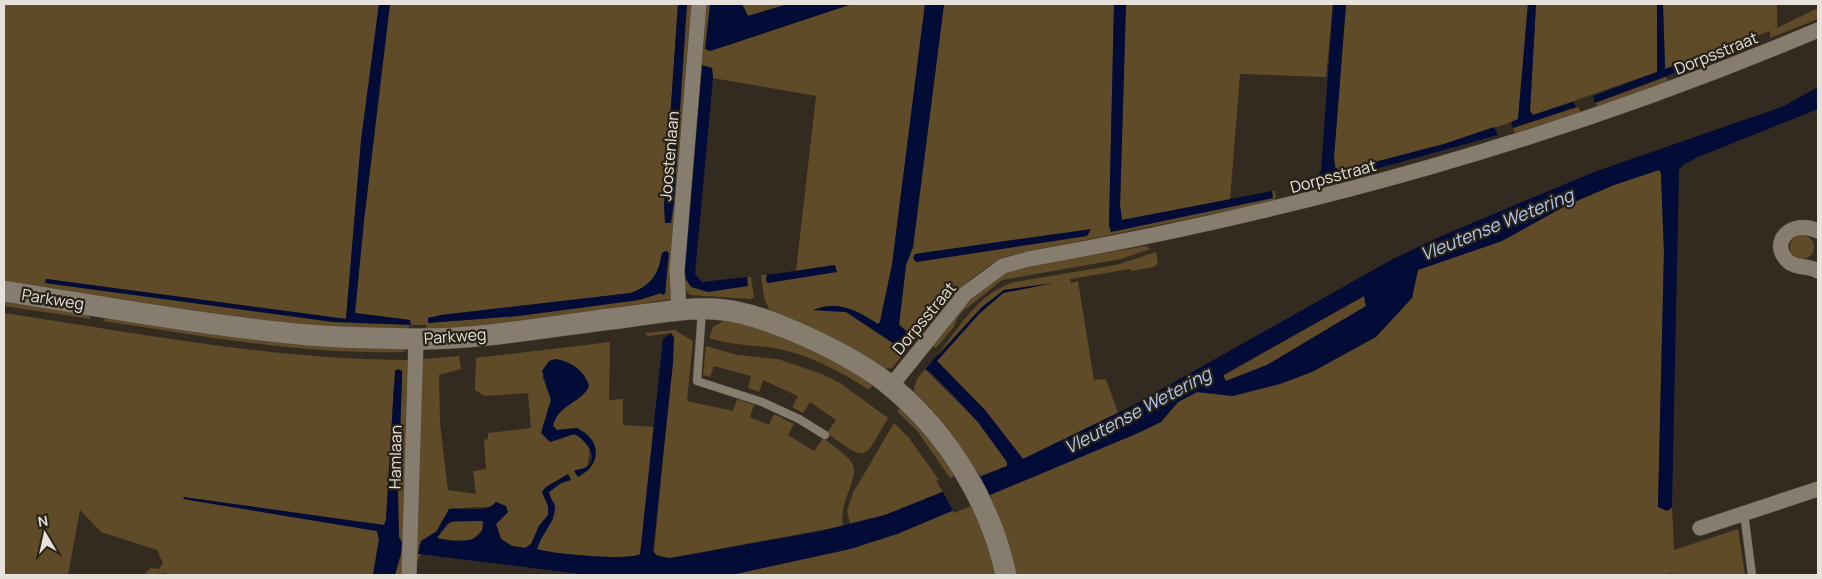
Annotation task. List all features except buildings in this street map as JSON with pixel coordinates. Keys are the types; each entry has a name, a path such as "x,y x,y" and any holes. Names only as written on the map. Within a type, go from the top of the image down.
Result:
{"street":[{"name":"Joostenlaan","path":"678,310 677,270 699,4"},
{"name":"Dorpsstraat","path":"891,386 965,294 1003,266 1029,259 1194,228 1315,200 1459,160 1671,90 1818,30"},
{"path":"1818,231 1805,226 1786,232 1781,248 1789,263 1797,266 1811,267 1818,271"},
{"name":"Parkweg","path":"4,291 310,335 416,339 468,336 678,310 724,310 790,330 841,352 891,386 920,414 963,468 987,514 1002,554 1006,575"},
{"name":"Hamlaan","path":"409,575 416,339"},
{"path":"1700,528 1818,489"}],"lane":[{"path":"702,310 696,381 750,396 779,409 825,436"},
{"path":"1744,513 1752,575"}],"shaded area":[{"path":"4,4 379,4 361,141 346,319 47,279 46,283 334,322 410,320 355,313 364,220 390,4 678,4 664,207 687,4 695,4 671,299 526,323 427,331 426,325 411,325 404,331 309,326 144,304 4,281","holes":["668,251 665,294 661,293 639,300 518,316 428,323 441,315 631,293 644,286 653,278 662,253"]},
{"path":"702,4 710,4 710,51 852,4 925,4 892,265 880,322 878,324 862,314 839,306 822,307 813,310 846,312 893,343 904,353 892,368 885,369 770,311 764,298 761,275 767,275 766,280 768,283 835,265 796,271 816,96 713,78 712,68 688,284 748,281 747,277 751,277 754,297 751,299 690,295 684,289 681,279"},
{"path":"742,4 788,4 748,16"},
{"path":"944,4 1114,4 1109,226 1273,195 1272,191 1275,191 1276,197 1274,201 1004,257 991,264 967,283 945,305 916,340 899,324 906,265 913,247","holes":["1055,234 1058,240 917,262 914,258 915,254"]},
{"path":"1126,4 1333,4 1326,77 1240,74 1230,200 1122,220 1120,205"},
{"path":"1346,4 1528,4 1518,120 1444,144 1340,171 1335,167 1334,157"},
{"path":"1536,4 1657,4 1657,72 1533,115 1530,111"},
{"path":"1663,4 1777,4 1777,28 1818,8 1818,19 1770,38 1770,31 1665,69"},
{"path":"1666,77 1669,83 1598,107 1595,103"},
{"path":"1578,107 1581,112 1515,133 1513,128"},
{"path":"1659,170 1661,173 1664,252 1658,507 1670,510 1672,507 1674,550 1738,529 1745,575 1673,575 1673,573 1659,575 731,575 850,549 897,534 1161,422 1178,402 1197,392 1233,396 1412,298 1417,270 1502,241 1565,206 1614,185"},
{"path":"1802,235 1811,238 1814,247 1811,256 1802,259 1793,256 1790,247 1793,238"},
{"path":"1146,246 1150,249 1121,259 1002,280 963,311 954,327 936,348 933,346 964,306 983,289 1007,273 1045,263"},
{"path":"1156,252 1158,263 1154,267 1070,279 1071,283 1078,281 1094,380 1106,379 1118,413 1023,459 985,410 937,361 979,314 1003,293 1053,283 1004,290 982,307 937,355 971,312 990,294 1001,287 1014,282 1116,265"},
{"path":"1364,296 1366,306 1267,365 1226,381 1223,376"},
{"path":"4,299 88,314 91,319 4,306"},
{"path":"4,313 155,337 256,350 358,359 409,360 406,575 395,575 402,543 399,537 398,495 402,377 394,385 386,520 384,525 183,499 377,531 379,539 373,575 175,575 162,573 161,575 143,575 151,568 159,569 163,563 157,550 101,532 80,510 68,575 4,575"},
{"path":"109,315 403,347 405,352 329,351 254,343 103,321"},
{"path":"725,320 764,331 802,345 839,363 873,385 869,390 847,376 799,354 774,348 709,338 713,327"},
{"path":"675,330 693,341 687,401 733,411 737,399 754,405 750,417 769,425 774,414 794,424 788,435 814,451 823,438 850,461 854,470 843,509 843,526 669,558 654,554 674,338 671,333 648,336 645,333"},
{"path":"610,342 609,400 623,399 623,425 655,427 641,554 622,557 590,556 537,549 545,529 553,520 549,492 561,483 571,480 568,475 546,487 542,492 548,506 548,515 539,526 531,544 525,548 512,546 501,539 496,524 508,512 484,507 458,509 445,517 435,533 419,545 419,554 421,554 417,562 417,575 413,575 423,359 459,356 461,369 439,375 440,423 448,490 476,494 473,471 486,469 484,440 488,439 488,433 531,428 528,393 485,396 475,390 476,358","holes":["573,365 577,369 575,399 558,414 553,426 557,430 577,428 595,447 594,462 587,472 590,451 586,442 574,434 554,441 543,426 551,400 542,376"]},
{"path":"706,346 737,355 778,359 822,374 840,383 888,418 869,449 864,453 858,453 827,433 836,420 810,402 803,413 792,407 798,396 763,380 759,392 748,388 751,376 714,366 710,377 703,375"},
{"path":"925,369 978,422 1007,462 1007,466 980,476 973,465 970,466 913,392 917,379"},
{"path":"900,407 913,419 957,474 950,478 918,432 897,411"},
{"path":"894,423 909,438 939,480 936,481 943,492 885,515 850,524 847,511 853,493"},
{"path":"483,521 482,530 472,540 437,538 450,522"}],"water":[{"path":"379,4 390,4 364,220 355,313 410,320 411,325 334,322 45,283 46,279 346,319 361,141"},
{"path":"678,4 687,4 674,202 671,223 665,223 664,207"},
{"path":"710,4 742,4 748,16 788,4 852,4 710,51 705,49"},
{"name":"Vleutense Wetering","path":"925,4 944,4 913,247 906,265 899,325 931,353 939,355 982,307 1004,290 1053,283 1003,293 979,314 937,361 985,410 1023,459 1132,406 1391,260 1439,237 1594,172 1784,106 1818,87 1818,109 1698,157 1683,165 1679,170 1672,507 1667,511 1658,507 1664,252 1661,173 1659,170 1614,185 1565,206 1502,241 1418,270 1412,298 1376,337 1312,372 1280,384 1233,396 1197,392 1178,402 1161,422 1136,434 897,534 850,549 731,575 588,575 418,554 421,541 437,531 449,509 480,509 491,506 496,502 506,506 508,512 496,524 501,539 512,546 525,548 531,544 539,526 548,515 548,506 542,492 546,487 568,474 571,480 561,483 549,492 555,512 537,549 590,556 622,557 640,554 663,339 671,333 674,338 673,363 653,551 657,556 669,558 683,556 821,531 885,515 1007,466 1007,462 978,422 930,372 893,343 846,312 813,310 822,307 839,306 862,314 878,324 892,265","holes":["1364,296 1366,306 1267,365 1226,381 1223,375","454,521 483,521 483,529 474,538 467,540 451,541 437,538 447,524"]},
{"path":"1114,4 1126,4 1120,205 1122,220 1272,191 1273,198 1111,232 1109,226"},
{"path":"1333,4 1346,4 1334,157 1335,167 1340,171 1444,144 1494,127 1498,135 1293,192 1292,185 1315,179 1321,171"},
{"path":"1528,4 1536,4 1530,111 1533,115 1573,102 1576,107 1513,128 1511,122 1518,119"},
{"path":"1657,4 1663,4 1665,69 1747,39 1749,45 1595,103 1593,96 1657,72"},
{"path":"702,65 712,68 713,78 695,274 702,282 747,277 748,286 708,292 691,287 684,276"},
{"path":"1091,229 1087,236 916,262 913,258 915,254"},
{"path":"665,251 669,253 665,294 662,295 661,293 639,300 518,316 428,323 428,318 441,315 631,293 645,286 653,278 659,267 662,253"},
{"path":"835,265 837,272 768,283 766,280 767,275"},
{"path":"555,359 572,364 581,371 589,386 581,397 560,413 553,426 557,430 577,428 585,433 595,445 595,459 586,472 578,477 574,471 586,467 592,459 586,444 574,434 550,442 541,433 551,400 542,371 549,361"},
{"path":"398,369 402,371 398,495 399,537 402,543 395,575 373,575 379,539 377,531 183,499 184,497 384,525 386,520 395,371"}],"pier":[{"path":"917,338 932,351 940,352 924,371 902,355"},
{"path":"979,474 991,498 954,513 942,490"}]}
